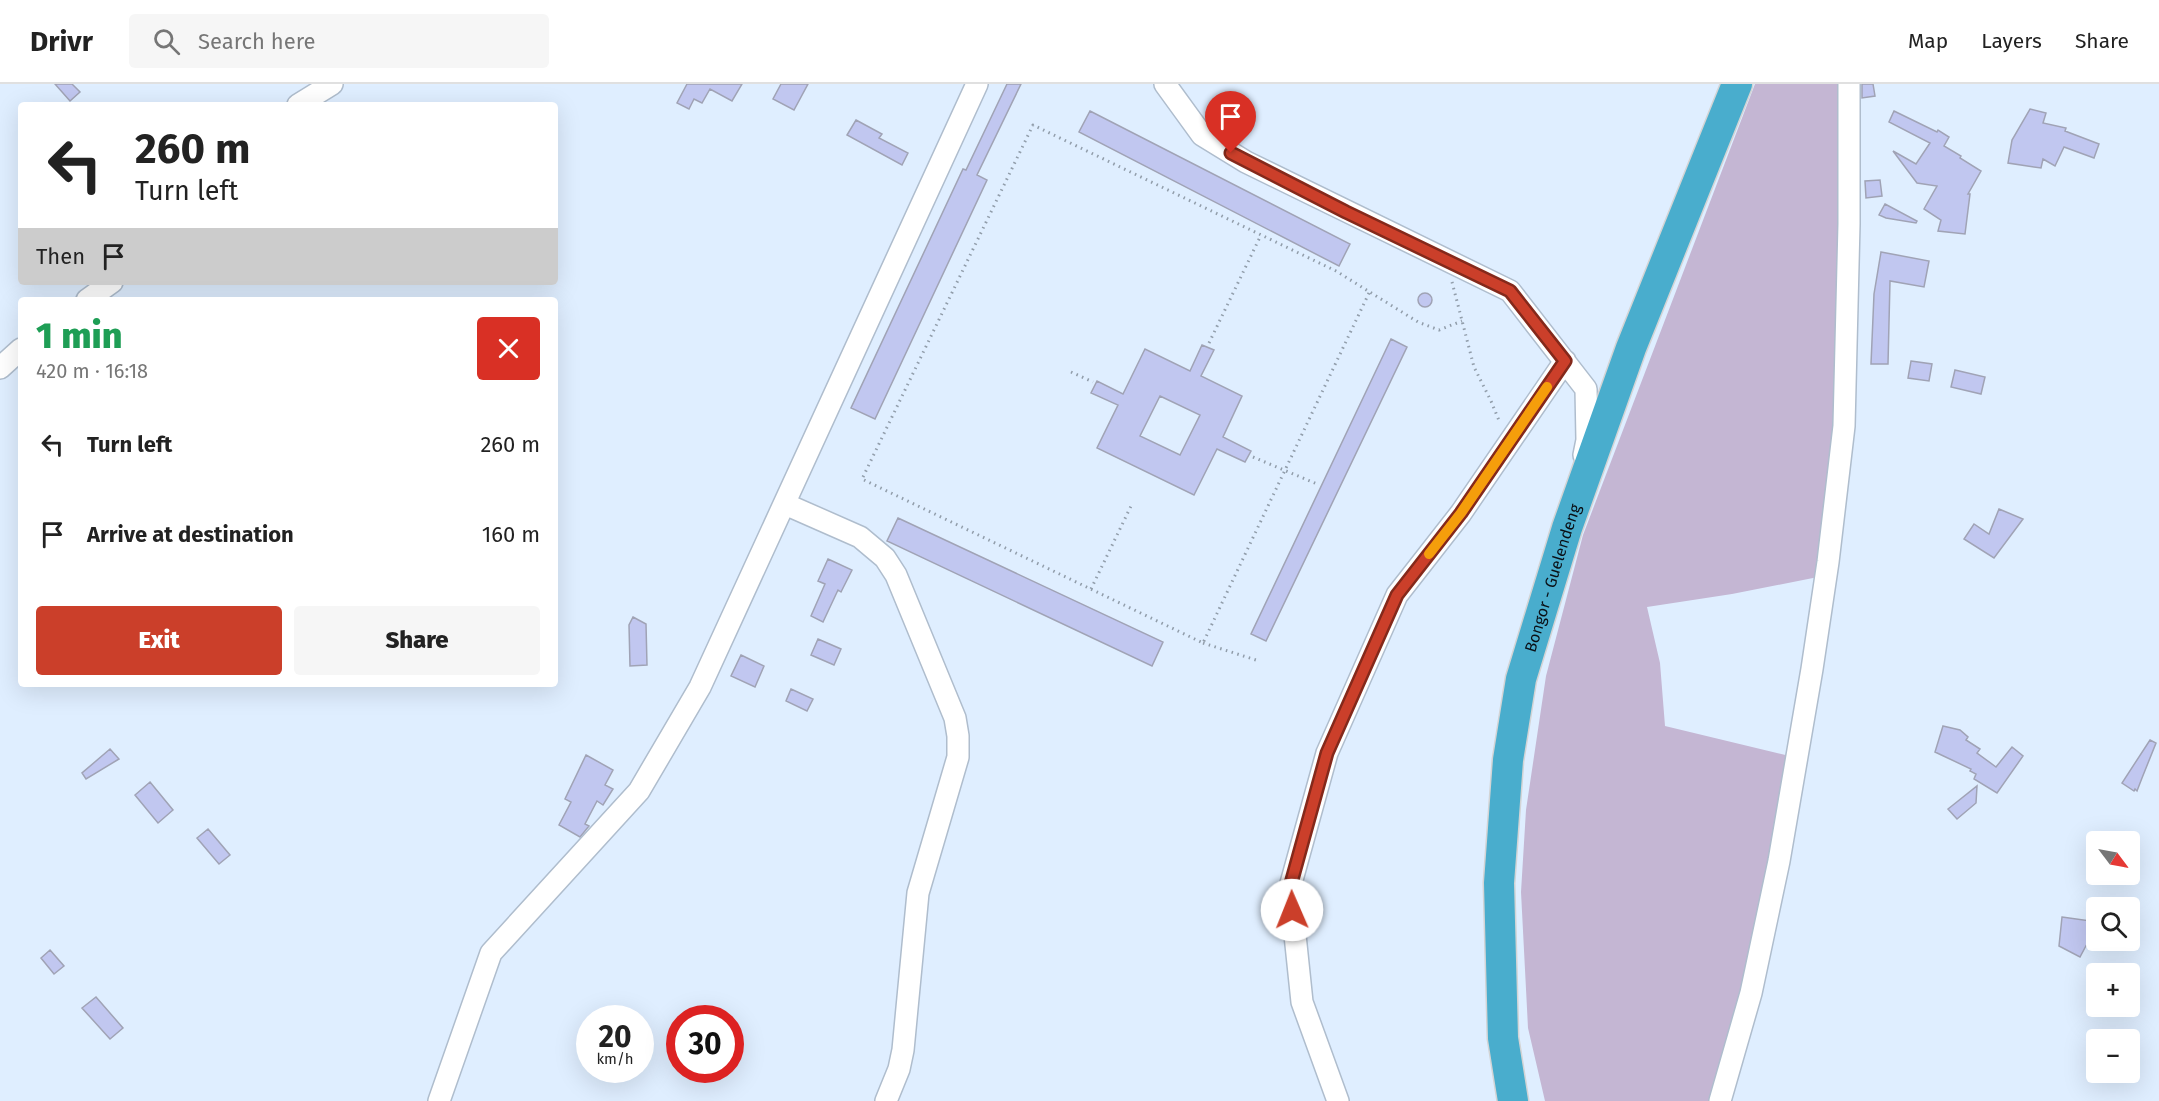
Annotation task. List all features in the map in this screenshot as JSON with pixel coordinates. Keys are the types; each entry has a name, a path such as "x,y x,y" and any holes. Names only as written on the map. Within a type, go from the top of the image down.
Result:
{"highway":[{"name":"Bongor - Guelendeng","path":"1513,1101 1503,1038 1499,910 1508,760 1521,679 1567,528 1631,348 1737,84"}],"street":[{"path":"303,102 332,84"},
{"path":"439,1101 491,953 639,791 700,687 978,84"},
{"path":"1165,84 1202,135 1246,162 1510,291 1586,389 1587,440 1567,528"},
{"path":"1720,1101 1751,993 1779,861 1812,669 1829,551 1844,426 1849,224 1849,84"},
{"path":"91,297 108,285"},
{"path":"0,368 18,352"},
{"path":"1338,1101 1302,1002 1290,887 1327,753 1397,595 1461,513 1565,361"},
{"path":"785,504 860,537 885,558 896,575 955,718 958,757 918,893 903,1050 899,1069 886,1101"}],"path":[{"path":"1256,660 1203,642 862,479 1033,125 1336,271 1418,322 1439,330 1462,321"},
{"path":"1209,343 1261,235"},
{"path":"1446,260 1474,367 1491,401 1508,444"},
{"path":"1203,642 1369,292"},
{"path":"1071,372 1093,382"},
{"path":"1253,457 1317,484"},
{"path":"1091,589 1132,504"}],"shaded area":[{"path":"1755,84 1840,84 1843,290 1823,576 1732,594 1647,607 1660,663 1665,726 1794,757 1716,1101 1545,1101 1528,1028 1521,892 1526,810 1546,676 1583,535"}],"building":[{"path":"55,84 72,84 80,92 70,101"},
{"path":"687,84 742,84 732,101 710,89 702,103 694,99 689,109 677,103"},
{"path":"781,84 808,84 794,110 773,99"},
{"path":"1007,84 1021,84 977,175 987,180 875,419 851,408 963,169 966,170"},
{"path":"1862,84 1873,84 1875,96 1862,98"},
{"path":"2030,109 2046,113 2043,123 2066,128 2065,131 2099,144 2094,158 2064,147 2055,166 2043,159 2041,168 2008,163 2012,140"},
{"path":"1090,111 1350,244 1339,266 1079,132"},
{"path":"1894,111 1949,137 1944,146 1981,171 1968,194 1970,194 1965,234 1938,231 1941,220 1924,209 1937,186 1917,183 1893,151 1916,164 1930,143 1889,122"},
{"path":"856,120 882,134 879,138 908,153 902,165 847,135"},
{"path":"1880,180 1882,196 1866,198 1865,181"},
{"path":"1885,204 1917,221 1916,223 1879,215"},
{"path":"1881,252 1929,261 1924,287 1890,281 1888,364 1871,364 1874,294"},
{"path":"1425,293 1430,295 1432,300 1430,305 1425,307 1420,305 1418,300 1420,295"},
{"path":"1391,339 1407,347 1266,641 1251,634"},
{"path":"1202,345 1214,350 1201,376 1242,396 1223,437 1251,451 1245,462 1217,449 1194,495 1097,448 1118,405 1091,393 1097,381 1123,394 1145,349 1190,371","holes":["1160,396 1200,415 1180,455 1140,436"]},
{"path":"1911,361 1932,364 1929,381 1908,378"},
{"path":"1955,370 1985,377 1981,394 1951,387"},
{"path":"1999,509 2023,519 1994,558 1964,539 1974,524 1989,534"},
{"path":"898,518 1163,642 1152,666 887,541"},
{"path":"828,559 852,570 841,592 838,590 823,622 811,616 825,584 818,581"},
{"path":"633,617 646,624 647,665 630,666 629,625"},
{"path":"818,639 841,649 834,665 811,655"},
{"path":"741,655 764,666 755,687 731,676"},
{"path":"791,689 813,699 807,711 786,701"},
{"path":"1943,726 1960,730 1968,737 1966,740 1980,749 1977,753 1996,767 2012,747 2023,756 1997,793 1974,779 1976,774 1970,771 1971,769 1935,752"},
{"path":"2150,740 2156,743 2137,791 2135,789 2134,791 2122,783"},
{"path":"110,749 119,759 86,779 82,773"},
{"path":"586,755 613,770 605,785 613,789 603,805 597,801 585,824 589,826 580,837 559,825 571,802 565,799"},
{"path":"150,782 173,810 158,823 135,795"},
{"path":"1977,786 1976,803 1957,819 1948,809"},
{"path":"208,829 230,855 219,864 197,838"},
{"path":"2062,917 2086,920 2086,946 2080,957 2059,946"},
{"path":"50,950 64,966 54,974 41,958"},
{"path":"96,997 123,1028 110,1039 82,1008"}],"slow traffic":[{"path":"1429,554 1461,513 1547,387"}],"route":[{"path":"1231,153 1346,212 1510,291 1565,361 1461,513 1397,595 1327,753 1290,887 1292,910"}]}
